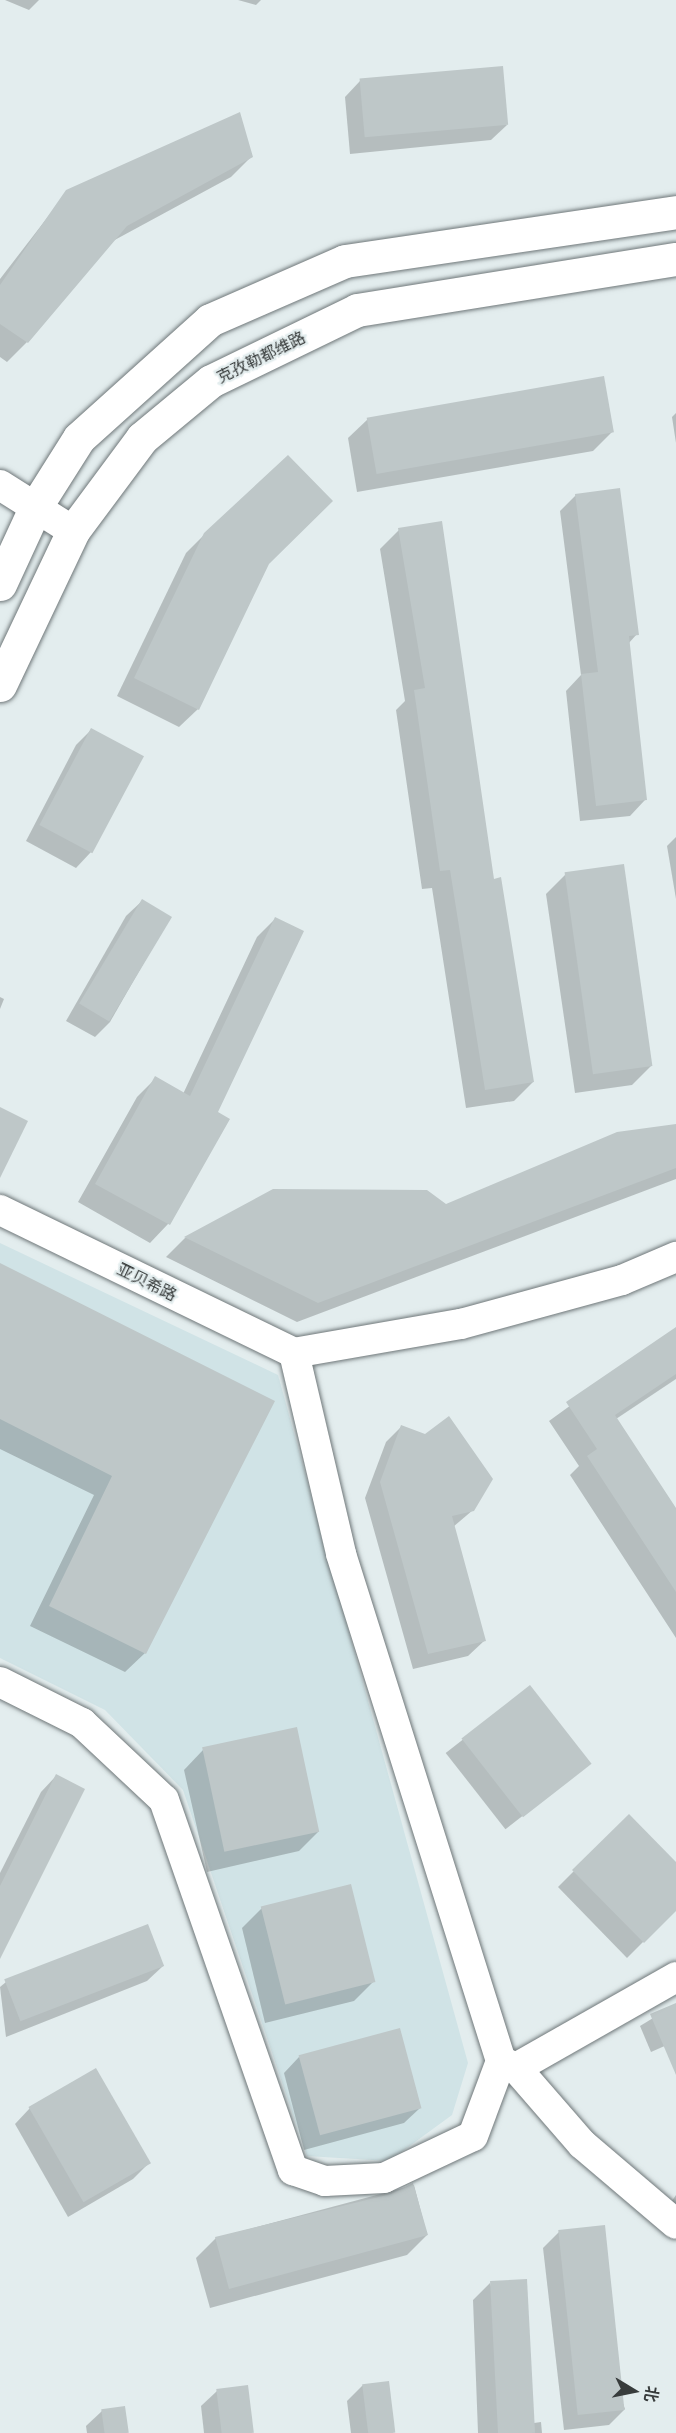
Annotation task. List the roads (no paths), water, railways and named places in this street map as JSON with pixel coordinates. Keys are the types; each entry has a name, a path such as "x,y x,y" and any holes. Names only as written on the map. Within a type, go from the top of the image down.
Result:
{"main road":[{"path":"0,584 36,506 79,438 134,386 210,320 286,282 345,261 676,212"},
{"name":"克孜勒都维路","path":"0,685 73,531 142,438 211,381 357,310 676,259"}],"street":[{"path":"0,485 73,531"},
{"name":"亚贝希路","path":"0,1210 294,1353"},
{"path":"676,1257 622,1280 461,1324 294,1353 341,1554 509,2065 582,2144 676,2224"},
{"path":"0,1682 82,1723 164,1800 293,2170 325,2181 384,2178 473,2136 509,2065 676,1977"}]}
